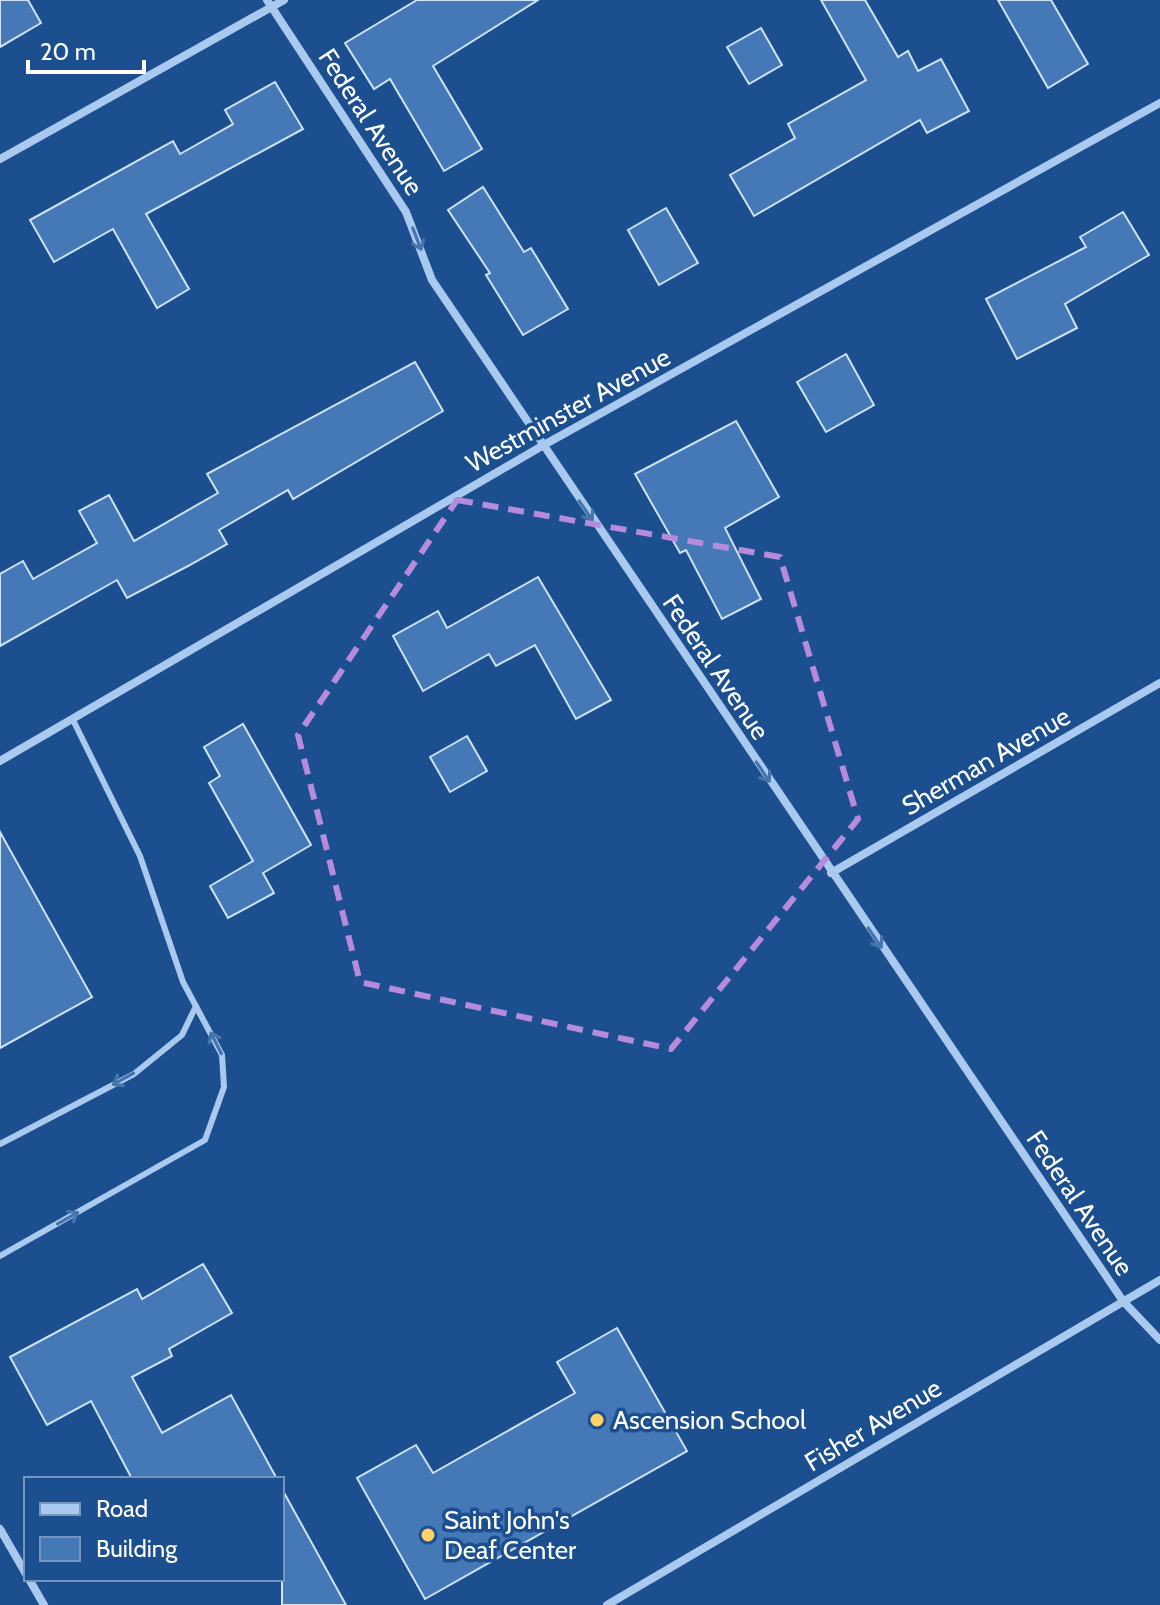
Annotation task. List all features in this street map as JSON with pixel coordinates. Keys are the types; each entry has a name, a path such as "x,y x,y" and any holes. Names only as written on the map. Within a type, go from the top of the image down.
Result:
{"street":[{"path":"0,159 270,4 284,0"},
{"name":"Federal Avenue","path":"270,4 406,212 432,280 542,446 1123,1301 1160,1340"},
{"name":"Westminster Avenue","path":"0,761 542,446 1160,103"},
{"name":"Sherman Avenue","path":"831,873 1160,683"},
{"name":"Fisher Avenue","path":"607,1605 1160,1280"},
{"path":"0,1529 24,1571"},
{"path":"30,1581 44,1605"}],"lane":[{"path":"0,1256 205,1140 224,1087 222,1055 183,982 140,856 73,720"},
{"path":"0,1144 134,1074 182,1035 196,1006"}],"highlighted area":[{"path":"457,500 780,557 858,819 671,1049 360,982 298,735"}],"building":[{"path":"0,0 28,0 41,23 0,47"},
{"path":"417,0 538,0 433,66 482,149 444,171 390,79 374,89 345,43"},
{"path":"821,0 865,0 898,57 908,51 918,71 941,59 969,111 927,133 920,120 754,216 730,175 795,138 788,124 866,80"},
{"path":"998,0 1051,0 1088,64 1048,88"},
{"path":"761,28 782,65 749,84 727,47"},
{"path":"275,82 303,129 146,214 189,289 157,308 113,229 54,262 30,220 173,141 180,154 233,124 225,110"},
{"path":"483,187 524,252 531,248 568,309 523,335 486,275 490,273 448,210"},
{"path":"666,208 698,263 659,285 628,230"},
{"path":"1123,212 1149,255 1065,304 1077,328 1017,359 986,299 1086,247 1080,237"},
{"path":"846,354 874,405 826,432 797,382"},
{"path":"415,362 443,411 293,499 288,490 219,530 227,544 188,566 127,598 117,580 0,646 0,574 23,561 33,579 97,543 79,511 109,495 134,541 218,493 207,474"},
{"path":"736,421 779,497 725,528 761,599 722,619 686,550 680,553 635,474"},
{"path":"538,577 611,700 576,719 535,645 496,666 489,654 423,691 393,636 438,611 447,628"},
{"path":"243,724 311,845 263,873 274,893 228,918 210,886 253,861 209,783 220,776 204,747"},
{"path":"467,736 487,771 450,792 430,757"},
{"path":"0,832 92,997 0,1048"},
{"path":"203,1264 232,1313 169,1349 172,1356 132,1377 162,1433 231,1395 276,1477 131,1477 91,1401 47,1425 10,1357 137,1289 142,1299"},
{"path":"617,1328 687,1451 425,1599 357,1478 416,1445 433,1473 575,1393 557,1362"},
{"path":"284,1493 346,1605 282,1605 284,1581"}],"place":[{"name":"Ascension School","path":"597,1420"},
{"name":"Saint John's Deaf Center","path":"428,1535"}]}
